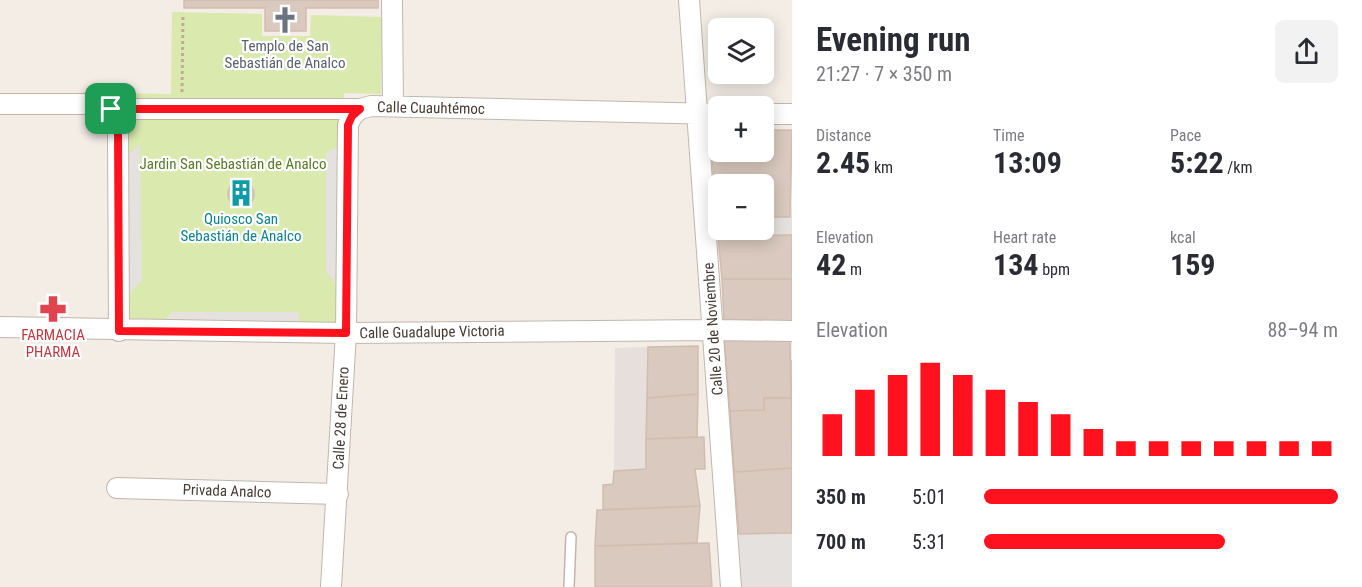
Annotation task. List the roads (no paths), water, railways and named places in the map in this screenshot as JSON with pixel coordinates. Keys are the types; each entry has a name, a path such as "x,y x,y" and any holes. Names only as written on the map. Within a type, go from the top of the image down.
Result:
{"street":[{"path":"392,0 393,106"},
{"name":"Calle 20 de Noviembre","path":"689,0 731,587"},
{"name":"Calle Cuauhtémoc","path":"0,104 93,104 111,109 360,109 371,106 393,106 708,114"},
{"path":"111,109 118,128 119,331"},
{"name":"Calle 28 de Enero","path":"331,587 346,333 348,125 352,116 360,109"},
{"path":"774,114 792,114"},
{"name":"Calle Guadalupe Victoria","path":"0,327 119,331 346,333 714,330 792,332"},
{"name":"Privada Analco","path":"117,488 338,494"}],"lane":[{"path":"569,587 571,537"}],"place":[{"name":"Templo de San Sebastián de Analco","path":"285,20"},
{"name":"Quiosco San Sebastián de Analco","path":"241,193"},
{"name":"FARMACIA PHARMA","path":"53,309"}],"park label":[{"name":"Jardin San Sebastián de Analco","path":"233,164"}]}
